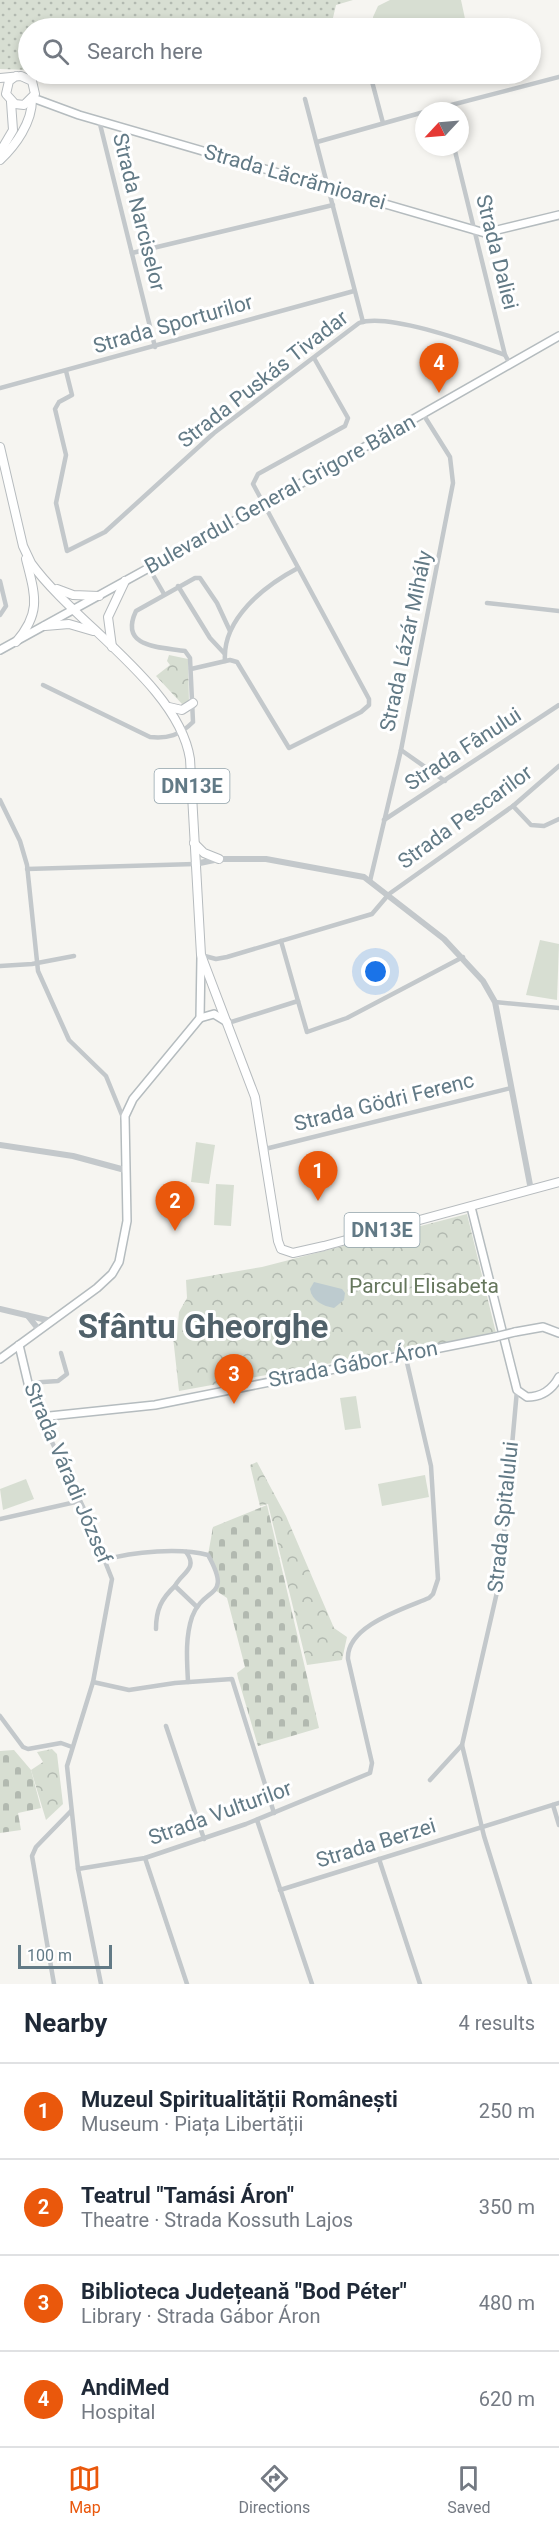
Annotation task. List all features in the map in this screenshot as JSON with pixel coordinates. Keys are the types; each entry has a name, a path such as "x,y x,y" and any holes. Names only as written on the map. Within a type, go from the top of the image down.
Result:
{"main road":[{"path":"0,73 18,76"},
{"path":"0,78 18,76"},
{"path":"0,152 13,130 6,98 7,85 18,77"},
{"path":"0,160 21,134 31,112 34,84"},
{"path":"6,98 24,105 33,99"},
{"name":"Strada Lăcrămioarei","path":"33,99 474,230 493,232 559,215"},
{"name":"Bulevardul General Grigore Bălan","path":"0,650 263,505 559,336"},
{"name":"DN13E","path":"0,447 23,546 30,563 169,707 183,731 190,759 201,955 200,1018"},
{"path":"16,642 28,626 35,606 23,546"},
{"path":"113,649 108,617 125,581"},
{"path":"52,587 73,595 99,596"},
{"path":"45,626 75,624 98,634"},
{"path":"169,707 182,710 194,703"},
{"path":"194,842 204,853 219,859"},
{"name":"DN13E","path":"201,955 252,1088 265,1149 281,1249 293,1253 559,1182"},
{"path":"0,1359 97,1288 116,1269 124,1247 127,1221 124,1122 133,1099 200,1018 214,1014 228,1023"},
{"name":"Strada Spitalului","path":"471,1206 517,1390"},
{"name":"Strada Gábor Áron","path":"40,1417 155,1405 543,1327 559,1333"},
{"name":"Strada Váradi József","path":"19,1345 28,1383 40,1417"},
{"path":"517,1390 527,1397 538,1396 549,1390 559,1377"}],"street":[{"path":"541,82 559,77"},
{"path":"373,84 384,123"},
{"path":"469,102 534,84"},
{"path":"305,99 363,322"},
{"path":"317,142 415,115"},
{"name":"Strada Narciselor","path":"99,120 155,347"},
{"name":"Strada Daliei","path":"456,156 505,355 510,364"},
{"path":"132,253 333,205"},
{"name":"Strada Sporturilor","path":"0,388 354,291"},
{"name":"Strada Puskás Tivadar","path":"66,371 72,395 59,402 55,409 66,455 56,503 67,551 105,532 214,433 363,322 377,320 409,327 460,339 505,355"},
{"path":"191,669 234,661 242,666 287,747 344,721 366,708 369,699 253,484 258,474 345,426 348,418 314,358"},
{"name":"Strada Lázár Mihály","path":"370,881 401,750 448,522 453,483 450,456 423,414"},
{"path":"150,568 164,594"},
{"path":"225,662 224,653 230,631 272,582 298,568"},
{"path":"43,685 150,737 168,738 183,731 193,722 194,703 190,658 185,651 153,648 141,641 134,632 133,617 136,611 195,578 202,580 230,631"},
{"path":"0,581 6,606 0,615"},
{"path":"178,586 210,638 224,653"},
{"path":"487,603 559,611"},
{"name":"Strada Fânului","path":"384,820 559,705"},
{"path":"401,750 445,781"},
{"name":"Strada Pescarilor","path":"201,955 221,959 372,914 389,894 513,806 559,766"},
{"path":"0,800 20,841 27,869 36,963 69,1040 102,1071 112,1088 124,1122"},
{"path":"513,806 531,825 544,826 559,819"},
{"path":"27,869 195,864 219,859 282,860 342,871 370,881 389,894 463,957 488,987 495,1002 531,1190"},
{"path":"281,942 307,1032 347,1018 463,957"},
{"path":"0,966 36,963 74,956"},
{"path":"228,1023 298,1001"},
{"path":"495,1002 559,1008"},
{"name":"Strada Gödri Ferenc","path":"265,1149 511,1088"},
{"path":"0,1145 73,1156 125,1170"},
{"path":"0,1309 51,1321"},
{"path":"27,1315 39,1330"},
{"path":"28,1383 58,1381 67,1374 61,1353"},
{"name":"Strada Vulturilor","path":"78,1869 145,1858 204,1839 257,1820 370,1773 372,1763 348,1659 349,1648 354,1637 363,1629 429,1598 436,1588 438,1579 434,1489 426,1440 405,1354"},
{"name":"Strada Spitalului","path":"517,1390 500,1579 462,1745 482,1828 530,1984"},
{"name":"Strada Váradi József","path":"40,1417 106,1560 112,1583 93,1682 67,1766 78,1869 101,1984"},
{"path":"0,1519 80,1501"},
{"path":"156,1629 156,1612 166,1594 189,1571 191,1563 186,1552"},
{"path":"106,1560 121,1556 186,1552 208,1555 217,1571 217,1590 197,1607 188,1635 188,1682"},
{"path":"175,1586 197,1607"},
{"path":"93,1682 129,1690 230,1678 234,1682 274,1813"},
{"path":"0,1716 16,1738 28,1749 61,1743 72,1747"},
{"path":"166,1726 204,1839"},
{"path":"430,1780 462,1745"},
{"name":"Strada Berzei","path":"280,1890 559,1803"},
{"path":"553,1805 559,1825"},
{"path":"54,1984 32,1856 42,1839 71,1810"},
{"path":"257,1820 312,1984"},
{"path":"145,1858 187,1984"},
{"path":"379,1860 420,1984"}],"green space":[{"path":"0,0 353,0 336,5 333,18 18,18 18,70 0,69"},
{"path":"390,0 461,0 465,18 373,18 378,6"},
{"path":"169,655 188,659 189,703 182,704 156,676 170,665 167,661"},
{"path":"540,940 559,944 557,1000 526,995"},
{"path":"196,1142 215,1145 209,1184 191,1182"},
{"path":"216,1184 234,1185 231,1226 214,1225"},
{"name":"Parcul Elisabeta","path":"467,1214 496,1333 179,1391 173,1337 177,1336 179,1312 187,1298 186,1280 262,1267"},
{"path":"356,1396 361,1428 345,1430 340,1398"},
{"path":"257,1462 286,1516 334,1628 347,1637 342,1660 307,1665 268,1504 260,1506 250,1465"},
{"path":"425,1475 429,1497 382,1506 378,1484"},
{"path":"26,1479 34,1499 3,1510 0,1489"},
{"path":"267,1505 319,1728 258,1746 238,1678 237,1673 245,1667 227,1598 215,1590 217,1571 208,1555 213,1527"},
{"path":"52,1749 57,1754 63,1804 46,1820 31,1770 43,1762 37,1752"},
{"path":"14,1750 31,1770 41,1808 18,1813 21,1830 0,1833 0,1751"}],"shaded area":[{"path":"314,1282 342,1289 345,1293 344,1300 334,1308 319,1302 313,1297 310,1289"}],"place":[{"name":"AndiMed","path":"439,393"},
{"name":"Muzeul Spiritualității Românești","path":"318,1201"},
{"name":"Teatrul \"Tamási Áron\"","path":"175,1231"},
{"name":"Biblioteca Județeană \"Bod Péter\"","path":"234,1404"}],"district":[{"name":"Sfântu Gheorghe","path":"203,1326"}]}
